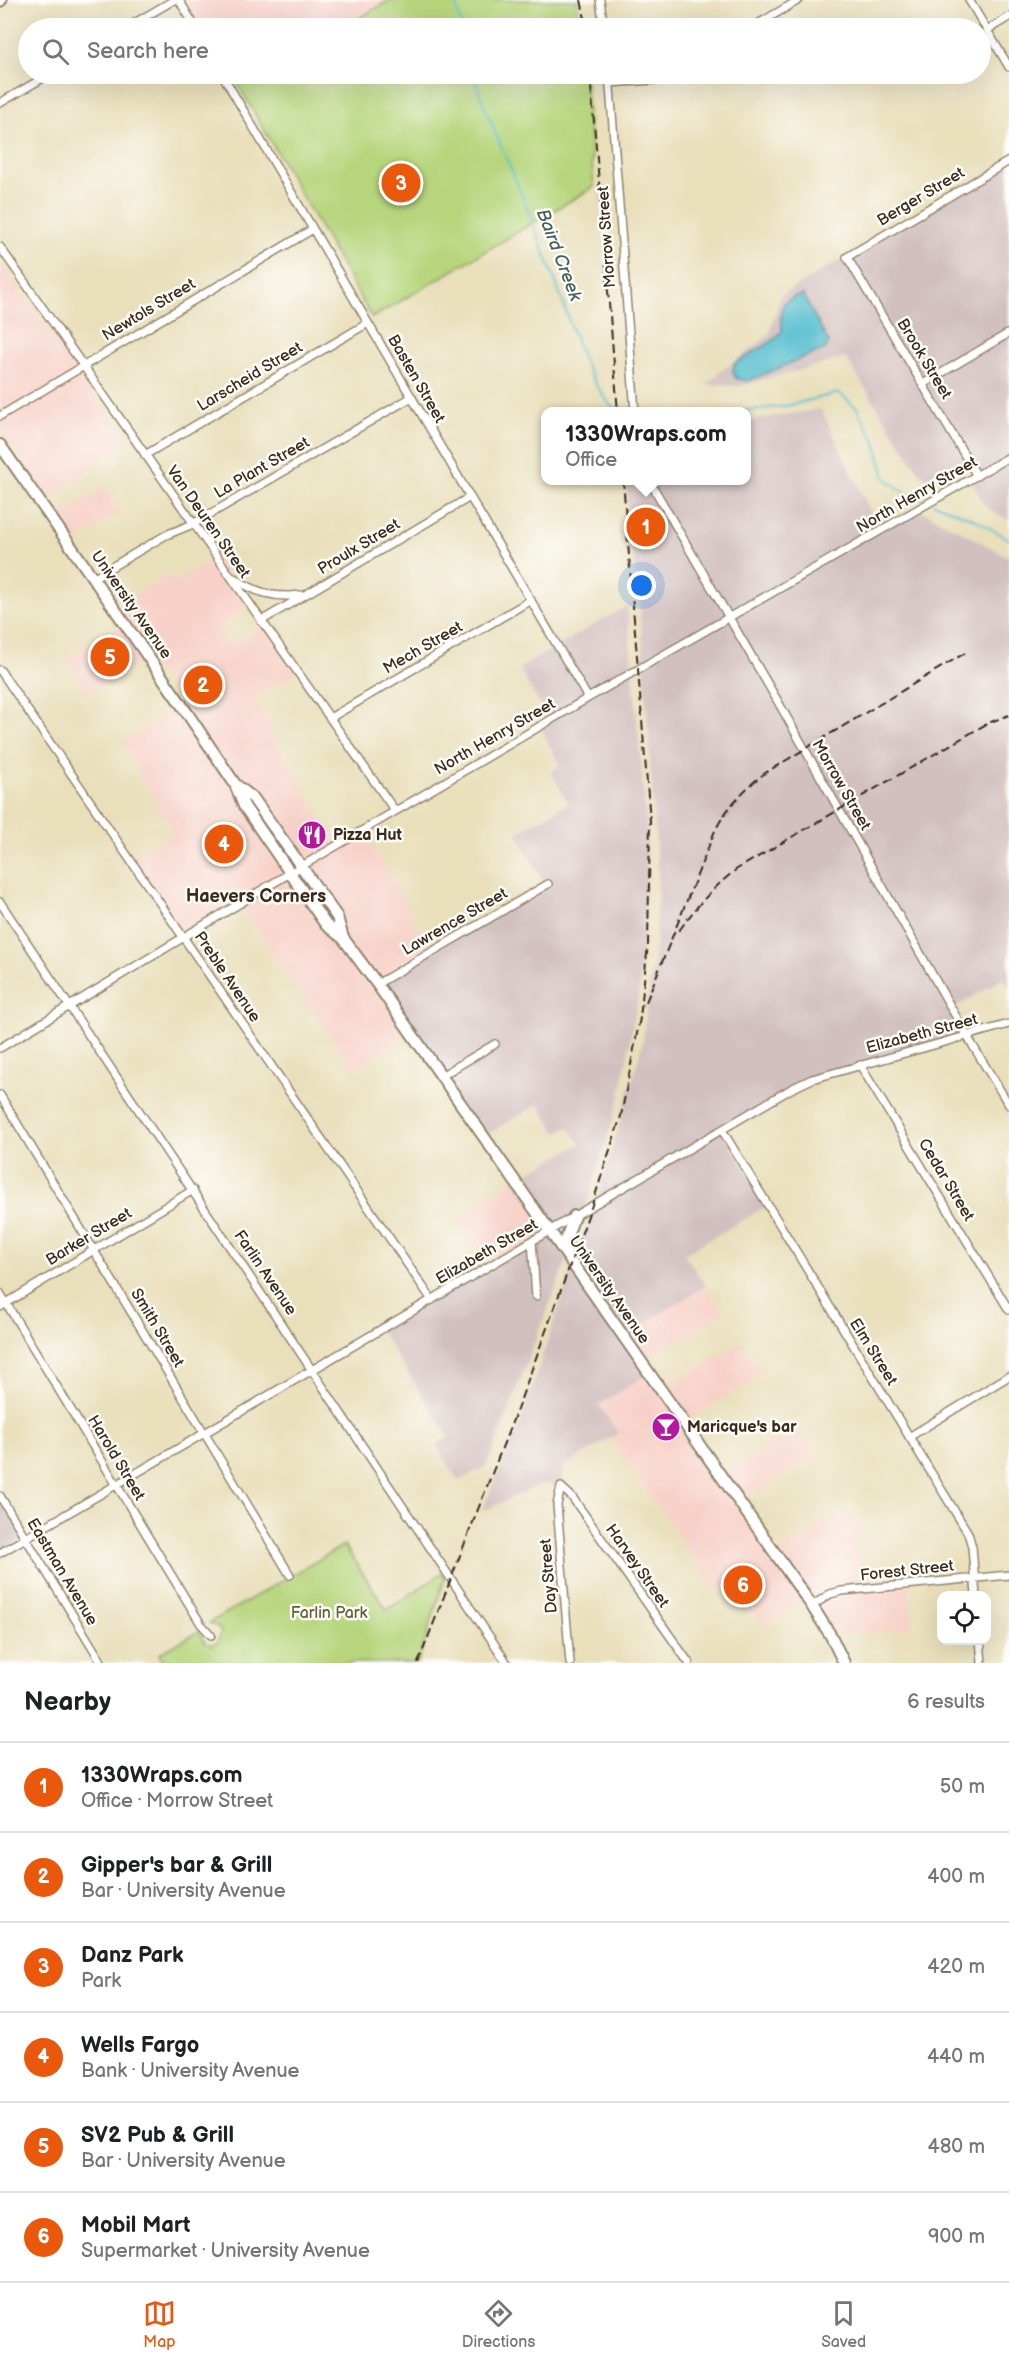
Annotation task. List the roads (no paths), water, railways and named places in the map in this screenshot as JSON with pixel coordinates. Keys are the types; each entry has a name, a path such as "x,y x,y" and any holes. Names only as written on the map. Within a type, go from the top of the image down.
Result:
{"main road":[{"name":"University Avenue","path":"0,445 235,784 244,806 326,925 343,938 377,984 812,1606 831,1636 844,1663"},
{"name":"University Avenue","path":"235,784 253,798 337,917 343,938"},
{"path":"568,1257 566,1239 574,1216"}],"street":[{"path":"143,18 174,0"},
{"path":"179,0 190,18"},
{"path":"600,0 603,18"},
{"path":"768,18 799,0"},
{"path":"969,0 980,18"},
{"path":"991,28 1009,17"},
{"path":"991,37 1009,67"},
{"path":"0,103 33,84"},
{"name":"Basten Street","path":"228,84 588,698"},
{"name":"Morrow Street","path":"609,84 635,407"},
{"name":"Berger Street","path":"847,257 1009,161"},
{"name":"Newtols Street","path":"0,416 313,229"},
{"name":"Van Deuren Street","path":"0,248 395,811"},
{"name":"Brook Street","path":"847,257 977,476"},
{"name":"Larscheid Street","path":"145,455 368,323"},
{"path":"923,384 1009,333"},
{"name":"La Plant Street","path":"93,578 166,535 193,524 412,397"},
{"name":"North Henry Street","path":"0,1048 301,866 588,698 1009,457"},
{"name":"Morrow Street","path":"652,485 967,1036 1009,1105"},
{"name":"Proulx Street","path":"261,621 470,497"},
{"path":"227,572 246,586 270,595 292,596 311,591"},
{"name":"Mech Street","path":"330,718 531,600"},
{"name":"Preble Avenue","path":"0,670 432,1300"},
{"name":"Lawrence Street","path":"377,984 548,884"},
{"name":"Farlin Avenue","path":"0,902 508,1662"},
{"name":"Elizabeth Street","path":"0,1553 812,1079 1009,1024"},
{"path":"441,1076 495,1044"},
{"name":"Cedar Street","path":"860,1065 1009,1310"},
{"name":"Smith Street","path":"0,1095 290,1575"},
{"name":"Elm Street","path":"722,1130 968,1533 971,1540 975,1591"},
{"name":"Barker Street","path":"3,1305 193,1190"},
{"path":"532,1241 536,1296"},
{"name":"Harold Street","path":"0,1293 3,1305 117,1485 201,1624 211,1635"},
{"path":"909,1437 1009,1376"},
{"name":"Day Street","path":"561,1487 557,1505 570,1663"},
{"name":"Harvey Street","path":"561,1487 572,1497 689,1663"},
{"name":"Eastman Avenue","path":"0,1496 102,1663"},
{"name":"Forest Street","path":"812,1606 830,1594 842,1591 1009,1575"},
{"path":"980,1645 982,1663"}],"water":[{"path":"803,295 829,343 825,349 748,381 737,379 733,373 734,364 771,342 782,331 781,314 784,303 795,296"}],"waterway":[{"name":"Baird Creek","path":"455,0 460,18"},
{"name":"Baird Creek","path":"477,84 549,264 587,369 612,407"},
{"name":"Baird Creek","path":"751,410 786,406 839,393 856,407 876,443 885,478 905,493 927,501"},
{"name":"Baird Creek","path":"933,503 974,519 1009,539"}],"railway":[{"path":"581,0 585,18"},
{"path":"591,84 618,407"},
{"path":"418,1663 518,1407 592,1205 621,1116 640,1018 648,944 650,821 623,485"},
{"path":"646,1002 714,833 736,800 765,773 965,653"},
{"path":"679,931 706,897 737,869 988,723 1009,715"}],"place":[{"name":"Danz Park","path":"401,183"},
{"name":"1330Wraps.com","path":"646,527"},
{"name":"SV2 Pub & Grill","path":"110,657"},
{"name":"Gipper's bar & Grill","path":"203,685"},
{"name":"Pizza Hut","path":"312,835"},
{"name":"Wells Fargo","path":"224,844"},
{"name":"Maricque's bar","path":"666,1427"},
{"name":"Mobil Mart","path":"743,1585"}],"district":[{"name":"Haevers Corners","path":"256,896"}],"park label":[{"name":"Farlin Park","path":"329,1613"}]}
